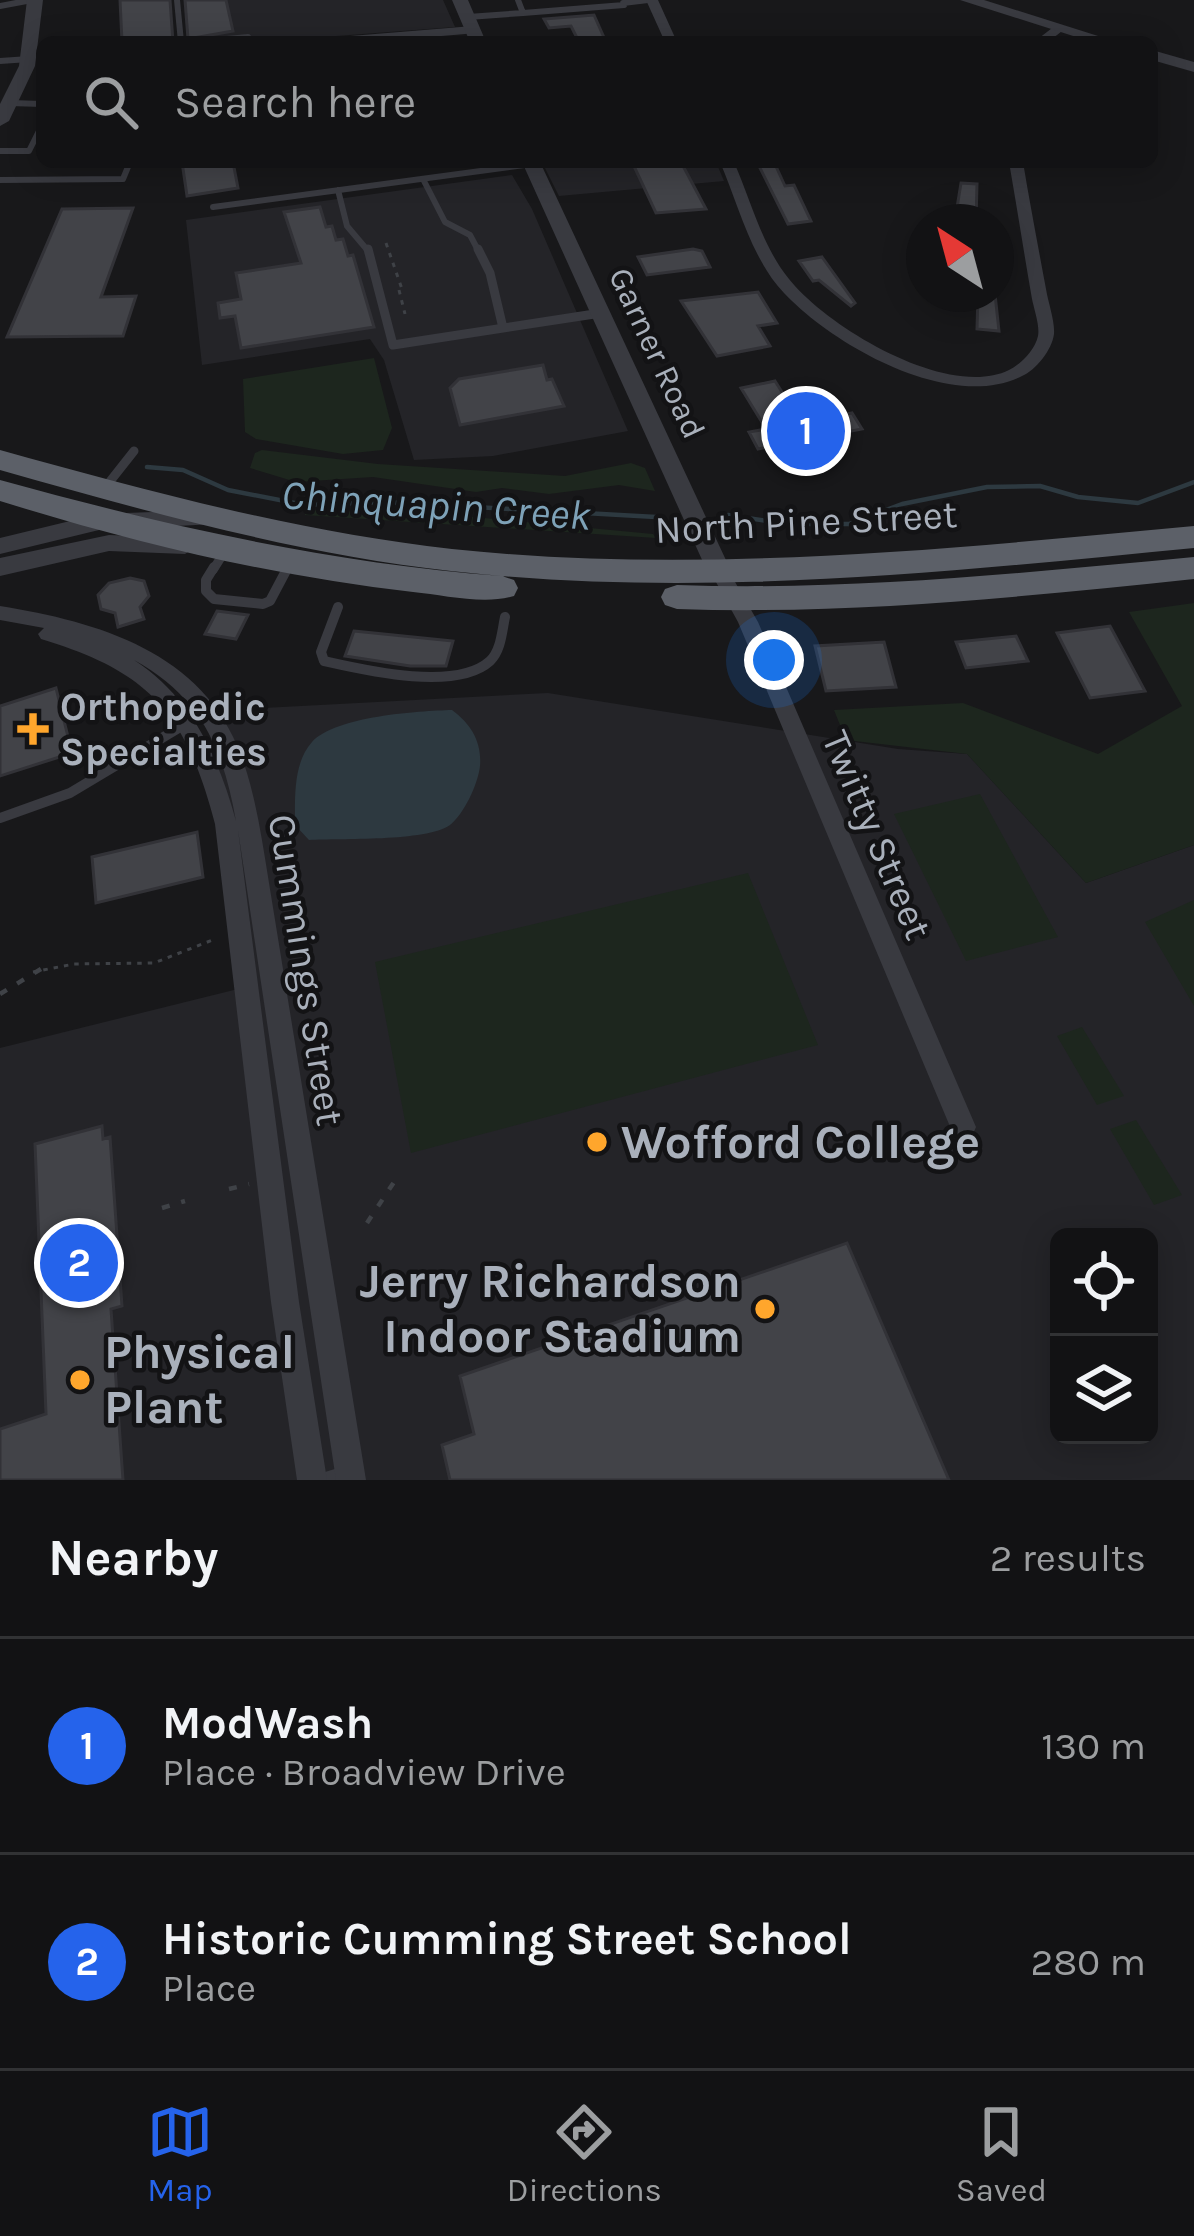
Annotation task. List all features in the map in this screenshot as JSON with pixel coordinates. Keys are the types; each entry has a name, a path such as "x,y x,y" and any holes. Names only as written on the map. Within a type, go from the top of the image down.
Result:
{"highway":[{"name":"North Pine Street","path":"0,460 104,489 216,539 290,563 424,584 727,586 932,594 1194,568"},
{"name":"North Pine Street","path":"0,490 99,522 216,539 309,539 454,560 727,586 816,570 1194,537"}],"street":[{"path":"4,113 33,63 33,0"},
{"path":"400,36 473,30 460,0"},
{"path":"650,0 668,36"},
{"path":"968,0 1087,36"},
{"path":"1049,36 1060,28"},
{"path":"1158,57 1194,67"},
{"name":"Garner Road","path":"534,168 727,586"},
{"path":"730,168 773,268 814,314 883,353 945,378 981,386 1004,383 1025,371 1038,356 1046,335 1017,168"},
{"path":"0,546 99,522"},
{"path":"0,567 110,543 216,539"},
{"name":"Twitty Street","path":"727,586 963,1127"},
{"name":"Cummings Street","path":"0,613 56,621 115,640 168,673 233,761 351,1476"},
{"name":"Cummings Street","path":"0,627 64,638 121,661 198,717 226,824 312,1480"}],"lane":[{"path":"0,6 33,0"},
{"path":"177,0 180,36"},
{"path":"486,0 491,16"},
{"path":"518,0 523,13"},
{"path":"473,30 491,16 650,0"},
{"path":"0,61 33,63"},
{"path":"4,113 36,105"},
{"path":"0,152 29,152 36,142"},
{"path":"0,180 123,179 128,168"},
{"path":"213,206 496,168"},
{"path":"423,178 445,222 470,235 490,273 503,328"},
{"path":"338,190 347,226 367,246 393,345 601,313"},
{"path":"104,489 134,451"},
{"path":"216,539 206,580 206,591 214,598 263,604 290,563"},
{"path":"338,607 321,652 324,661 418,675 449,676 486,664 495,657 505,617"},
{"path":"0,818 70,794 198,717"},
{"path":"323,1480 351,1476"}],"path":[{"path":"386,243 405,314"},
{"path":"0,994 36,969 56,962 159,962 223,937"},
{"path":"367,1223 398,1176"},
{"path":"229,1189 251,1184"},
{"path":"162,1208 185,1202"}],"shaded area":[{"path":"184,0 443,0 455,27 336,36 188,36"},
{"path":"545,168 719,168 724,181 559,196"},
{"path":"512,175 532,209 628,431 493,456 414,460 384,360 370,339 202,365 186,220"},
{"path":"374,358 392,428 383,450 343,454 256,439 245,432 243,379"},
{"path":"262,450 378,464 565,476 631,463 645,468 655,491 619,485 549,494 502,488 476,492 373,477 296,482 250,468 255,453"},
{"path":"305,510 441,514 653,534 656,538 305,515"},
{"path":"1194,603 1194,845 1086,883 967,754 846,740 834,710 963,703 1098,754 1182,706 1129,612"},
{"name":"Wofford College","path":"548,693 898,749 967,754 1086,883 1194,845 1194,1480 0,1480 0,1048 246,987 207,711"},
{"path":"452,710 474,734 480,766 470,798 450,825 403,837 309,840 295,825 301,760 324,733 378,717"},
{"path":"980,794 1058,937 966,961 894,814"},
{"path":"748,873 818,1045 411,1153 375,962"},
{"path":"1194,900 1194,1006 1145,922"},
{"path":"1082,1027 1124,1096 1097,1105 1057,1036"},
{"path":"1136,1120 1182,1195 1154,1205 1110,1129"}],"building":[{"path":"120,0 170,0 173,36 122,36"},
{"path":"185,0 226,0 233,31 188,36"},
{"path":"594,15 603,36 576,36 571,26 549,28 544,19"},
{"path":"183,168 234,168 238,188 187,196"},
{"path":"635,168 684,168 706,209 656,213"},
{"path":"760,168 777,168 785,186 794,185 811,221 788,224"},
{"path":"961,183 977,184 976,204 958,204"},
{"path":"320,207 326,227 332,226 336,240 343,239 348,256 353,255 374,327 241,348 235,316 220,318 218,303 241,299 236,273 301,263 284,212"},
{"path":"133,208 101,297 136,296 123,336 7,337 62,209"},
{"path":"702,251 710,267 647,275 638,257"},
{"path":"822,257 855,303 851,306 819,280 813,281 799,261"},
{"path":"758,292 777,323 758,326 770,346 717,356 681,301"},
{"path":"977,312 997,312 999,331 977,329"},
{"path":"543,365 564,406 460,425 450,388 459,379"},
{"path":"775,381 801,422 852,413 862,429 758,449 749,432 766,429 741,388"},
{"path":"130,578 144,581 149,596 140,607 144,619 118,627 115,613 101,609 98,595 109,583"},
{"path":"217,611 248,615 236,639 205,634"},
{"path":"1110,626 1145,691 1090,698 1057,633"},
{"path":"354,631 453,641 446,666 410,666 345,656"},
{"path":"1016,636 1028,661 966,668 956,642"},
{"path":"884,642 896,687 826,691 815,646"},
{"name":"Orthopedic Specialties","path":"56,688 72,753 0,776 0,706"},
{"path":"197,832 203,877 96,903 92,857"},
{"path":"102,1126 103,1139 110,1137 122,1306 111,1309 123,1480 0,1480 0,1429 46,1414 35,1144"},
{"name":"Jerry Richardson Indoor Stadium","path":"847,1243 949,1480 450,1480 442,1445 474,1434 460,1376"}],"waterway":[{"name":"Chinquapin Creek","path":"147,467 183,470 228,490 305,505 386,502 656,517"},
{"name":"Chinquapin Creek","path":"728,515 787,524 849,524 902,504 987,487 1040,486 1078,497 1138,503 1194,482"}],"place":[{"name":"ModWash","path":"806,431"},
{"name":"Orthopedic Specialties","path":"33,729"},
{"name":"Wofford College","path":"597,1142"},
{"name":"Historic Cumming Street School","path":"79,1263"},
{"name":"Jerry Richardson Indoor Stadium","path":"765,1309"},
{"name":"Physical Plant","path":"80,1380"}]}
